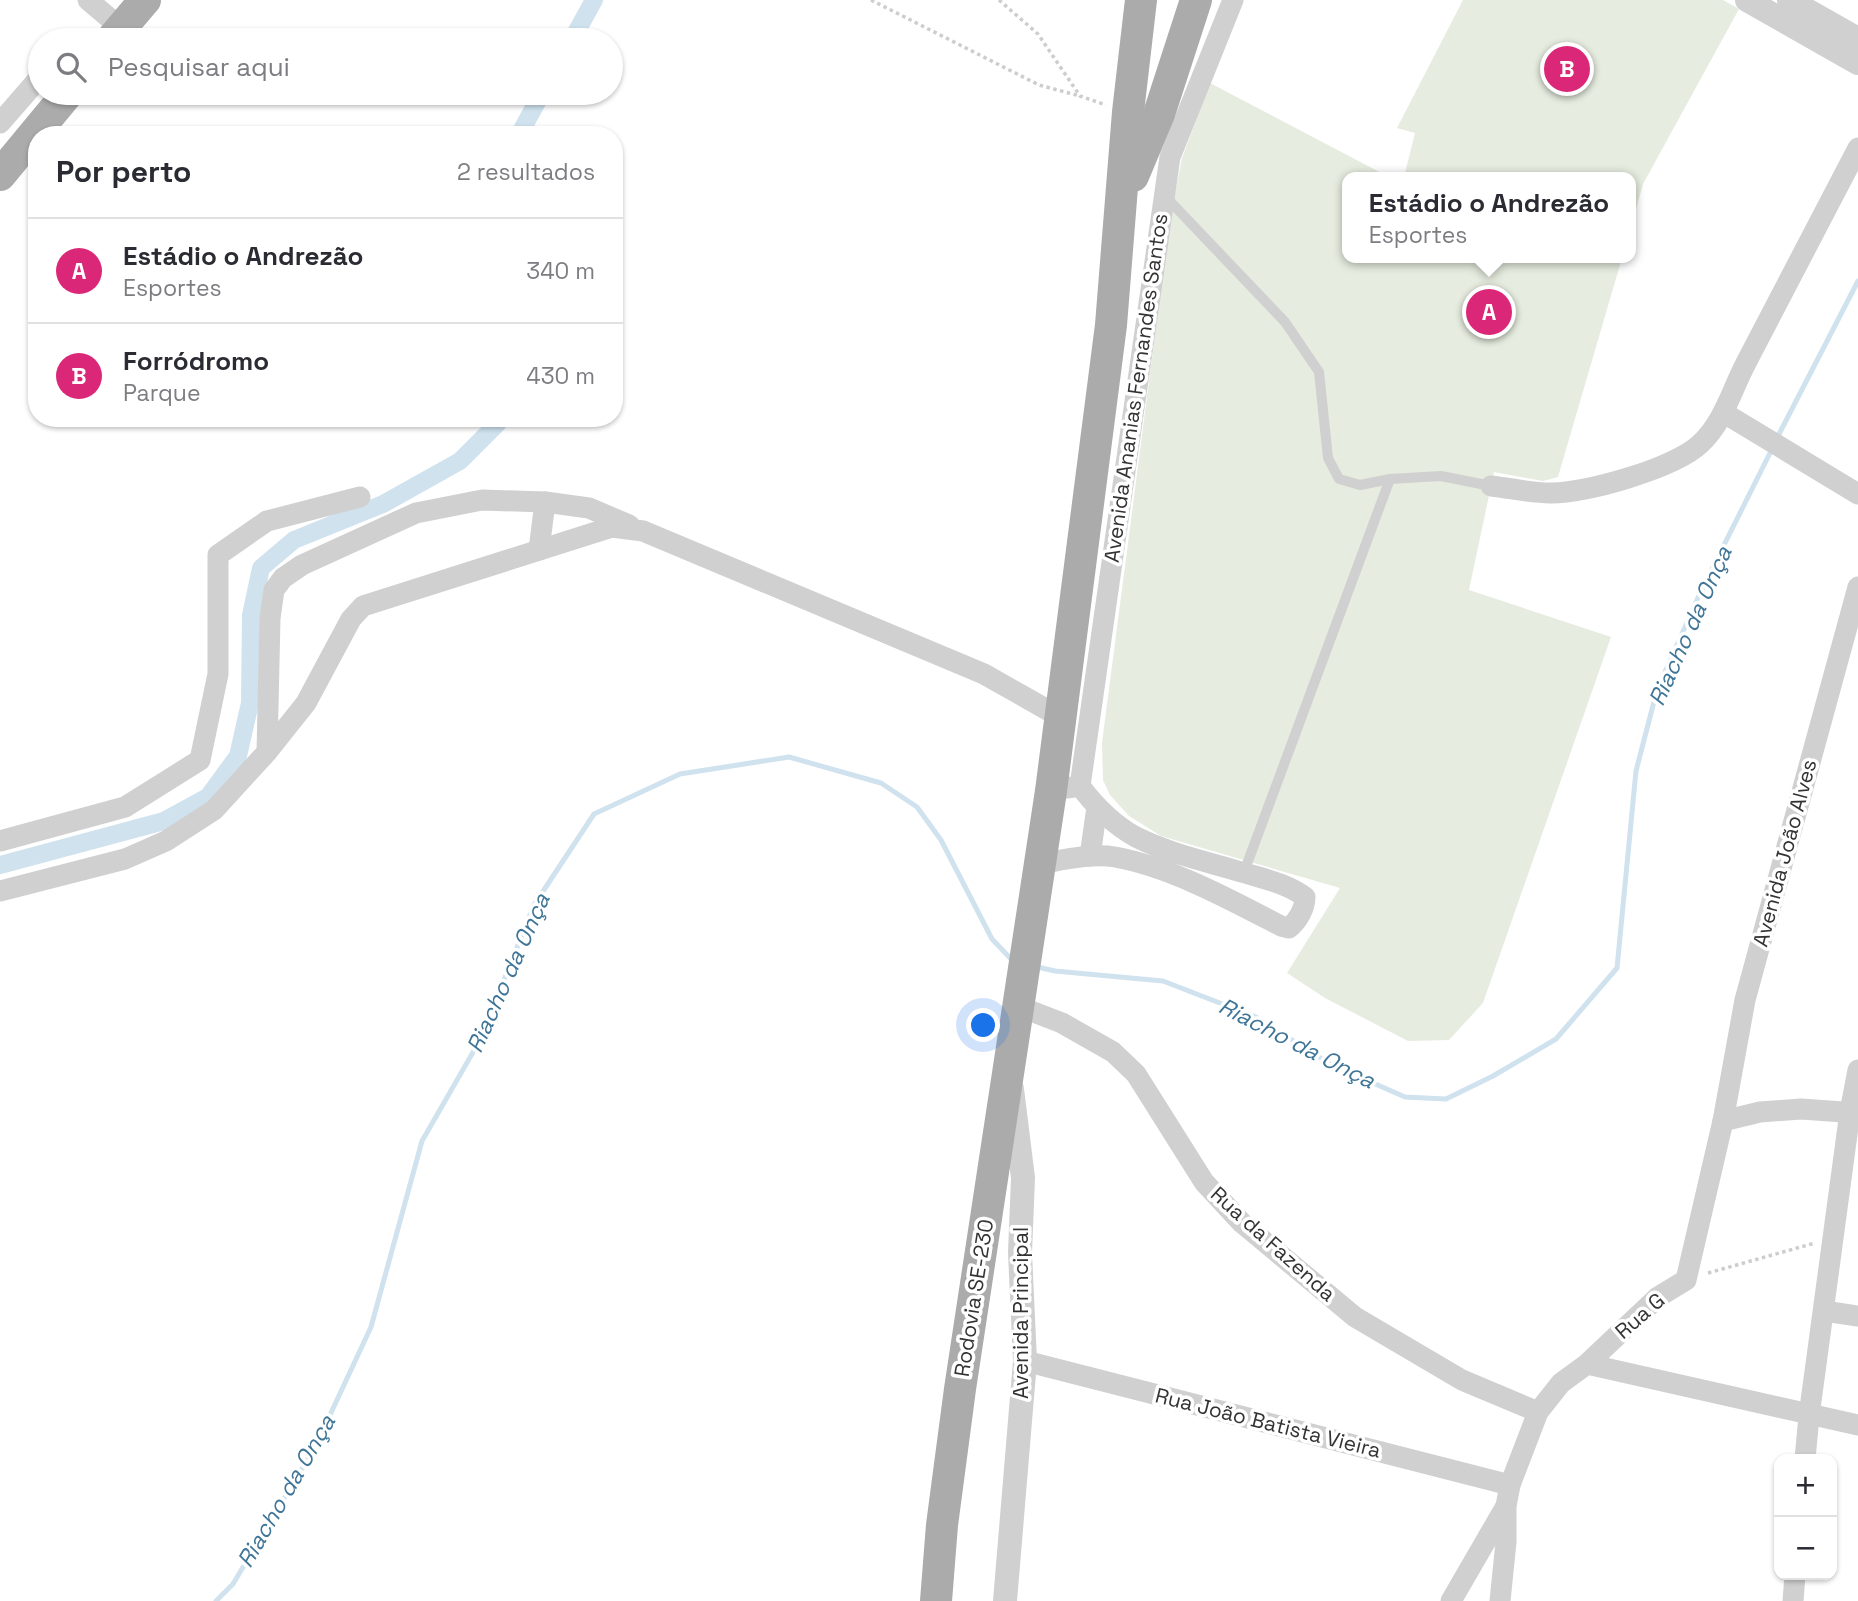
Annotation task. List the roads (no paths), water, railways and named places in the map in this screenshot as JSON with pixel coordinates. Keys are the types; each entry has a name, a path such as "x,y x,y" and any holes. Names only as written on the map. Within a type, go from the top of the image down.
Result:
{"main road":[{"path":"121,28 145,0"},
{"path":"1123,200 1128,112 1141,0"},
{"path":"1123,200 1158,150 1196,0"},
{"path":"41,126 58,105"},
{"path":"0,175 28,141"},
{"name":"Rodovia SE-230","path":"936,1601 942,1525 958,1403 1039,864 1065,789 1060,717 1111,325 1123,200"}],"street":[{"path":"88,0 111,28"},
{"name":"Avenida Ananias Fernandes Santos","path":"1065,789 1163,194 1158,150 1233,0"},
{"path":"1747,0 1858,63"},
{"path":"1789,0 1858,39"},
{"path":"0,123 28,91"},
{"path":"1491,485 1551,493 1585,488 1658,469 1683,458 1702,443 1724,413 1743,368 1858,148"},
{"path":"1724,413 1858,494"},
{"path":"0,841 125,807 200,760 218,674 218,555 267,521 359,497"},
{"path":"267,752 270,618 274,590 283,578 302,565 416,513 482,500 545,502 589,508 984,674 1060,717"},
{"path":"539,550 545,502"},
{"path":"0,891 125,859 166,841 214,810 267,752 306,703 351,619 363,606 612,527 643,531"},
{"name":"Avenida João Alves","path":"1723,1121 1745,1000 1858,587"},
{"path":"1039,864 1090,856 1114,856 1162,870 1289,928 1305,905 1305,897 1279,884 1166,849 1135,836 1097,807 1065,789"},
{"path":"1090,856 1097,807"},
{"name":"Rua da Fazenda","path":"1018,1000 1113,1052 1136,1074 1204,1182 1242,1223 1346,1310 1462,1380 1538,1412"},
{"name":"Avenida Principal","path":"1006,1601 1025,1361 1020,1253 1023,1178 1009,1067"},
{"path":"1805,1454 1833,1238 1849,1194 1858,1070"},
{"path":"1723,1121 1760,1112 1801,1109 1854,1112"},
{"name":"Rua G","path":"1451,1601 1508,1496 1538,1412 1561,1383 1587,1364 1658,1297 1686,1280 1723,1121"},
{"path":"1824,1311 1858,1315"},
{"name":"Rua João Batista Vieira","path":"1025,1361 1508,1496"},
{"path":"1587,1364 1858,1425"},
{"path":"1500,1601 1508,1496"},
{"path":"1793,1601 1795,1580"}],"lane":[{"path":"1163,194 1285,322 1319,372 1328,458 1339,479 1360,485 1390,479 1441,476 1491,485"},
{"path":"1244,872 1390,479"}],"waterway":[{"path":"579,28 594,0"},
{"path":"524,126 535,105"},
{"name":"Riacho da Onça","path":"1777,438 1858,281"},
{"path":"0,865 164,821 208,797 238,756 250,703 251,615 261,568 294,540 383,504 460,461 494,427"},
{"name":"Riacho da Onça","path":"1033,966 1055,971 1163,981 1256,1017 1330,1064 1405,1097 1446,1099 1493,1076 1556,1039 1617,968 1636,771 1657,690 1701,591 1773,447"},
{"name":"Riacho da Onça","path":"216,1601 233,1584 316,1445 371,1327 422,1141 480,1040 534,905 594,814 680,774 789,757 881,783 917,807 941,840 992,939 1013,961"}],"place":[{"name":"Forródromo","path":"1567,69"},
{"name":"Estádio o Andrezão","path":"1489,312"}]}
